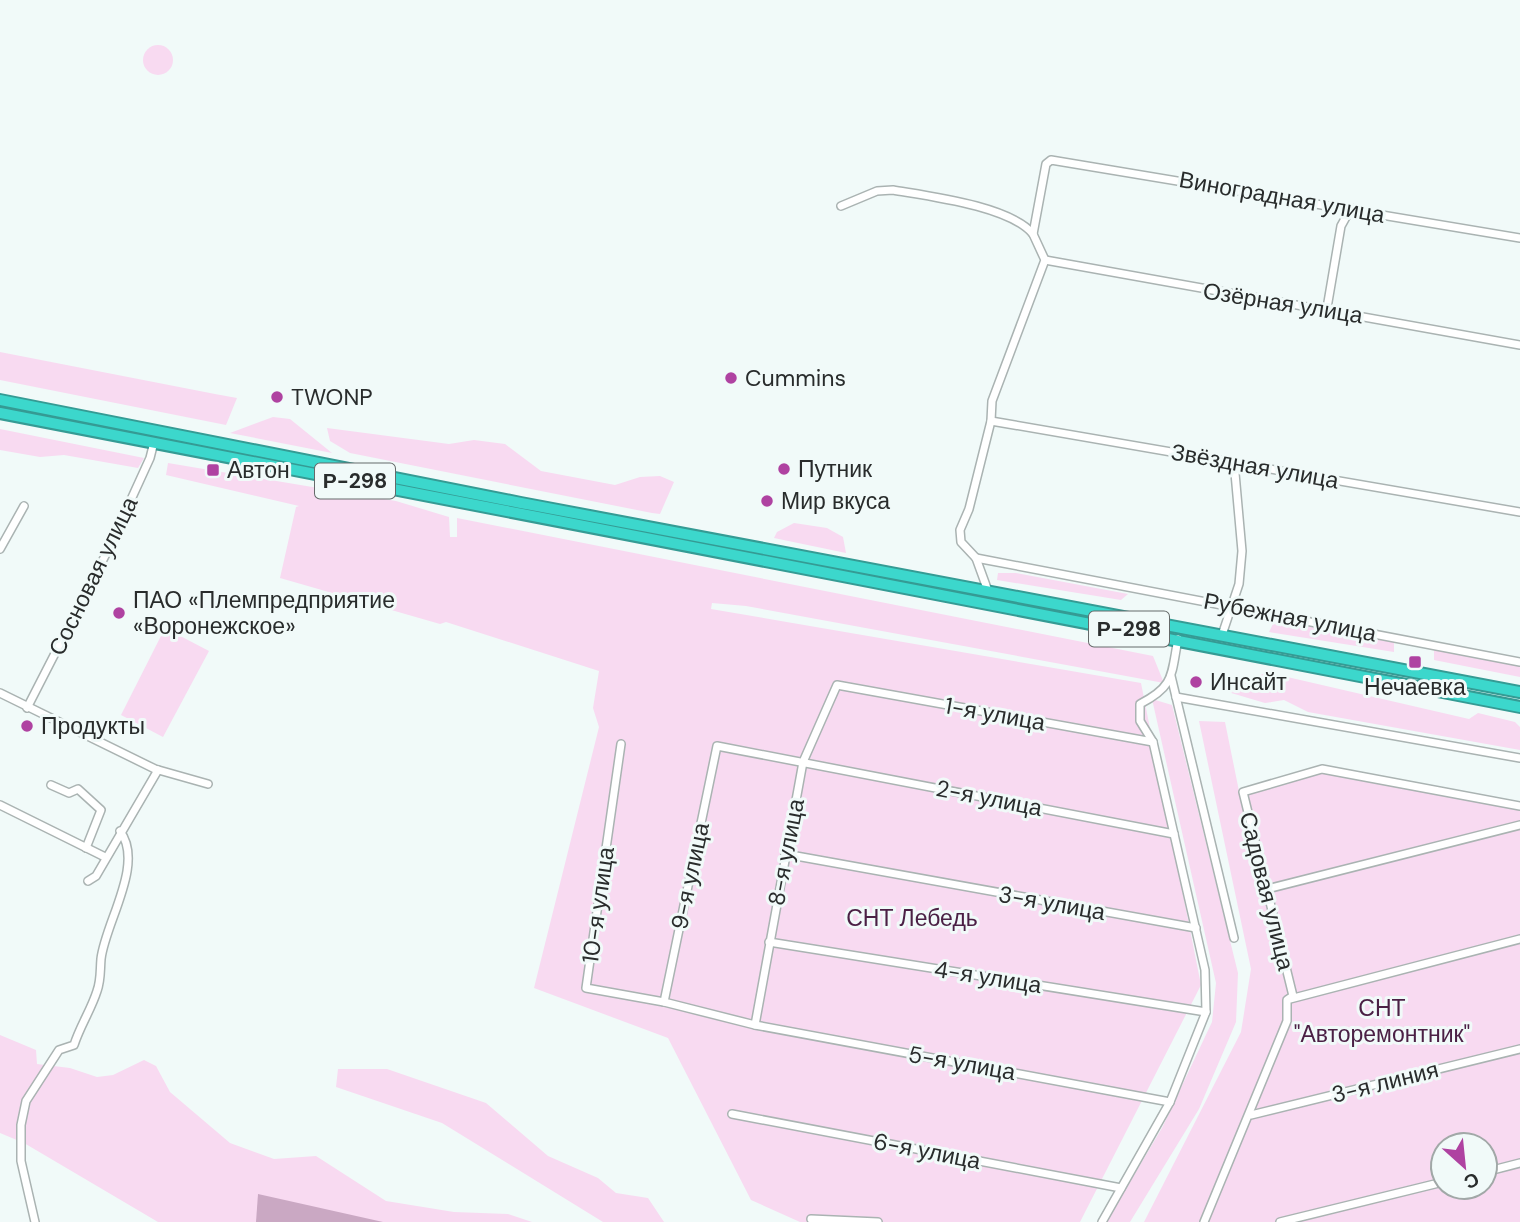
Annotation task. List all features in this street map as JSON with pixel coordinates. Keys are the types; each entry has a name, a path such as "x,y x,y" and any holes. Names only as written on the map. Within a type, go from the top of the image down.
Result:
{"highway":[{"name":"Р-298","path":"0,400 714,540 1520,691"},
{"name":"Р-298","path":"0,413 1520,707"},
{"path":"631,534 631,530 699,542 714,540"},
{"path":"772,561 852,574 858,572 857,567"}],"street":[{"name":"Виноградная улица","path":"1033,234 1046,164 1059,159 1520,238"},
{"path":"841,206 877,191 892,190 992,212 1024,225 1033,234 1045,260 992,401 991,421 969,509 960,530 961,542 976,558 988,591"},
{"path":"1327,308 1341,226 1351,208"},
{"name":"Озёрная улица","path":"1045,260 1232,295 1327,308 1520,345"},
{"name":"Звёздная улица","path":"991,421 1520,512"},
{"name":"Сосновая улица","path":"27,708 108,550 150,458 154,442"},
{"path":"1223,635 1240,584 1242,551 1234,462"},
{"path":"0,549 3,535 24,506"},
{"name":"Рубежная улица","path":"976,558 1520,662"},
{"path":"1102,1222 1170,1102 1206,1012 1205,970 1196,928 1153,742 1140,721 1140,704 1161,693 1171,676 1178,639"},
{"path":"1171,676 1234,938"},
{"name":"1-я улица","path":"836,685 1153,742"},
{"name":"8-я улица","path":"755,1025 803,762 836,685"},
{"path":"0,694 158,770 208,784"},
{"path":"1176,697 1520,758"},
{"name":"10-я улица","path":"621,744 586,988 664,1002"},
{"name":"9-я улица","path":"664,1002 717,746 803,762"},
{"name":"2-я улица","path":"803,762 1174,834"},
{"name":"Садовая улица","path":"1204,1222 1251,1115 1287,1021 1287,1000 1293,996 1243,792 1322,769 1520,806"},
{"path":"88,881 96,876 158,770"},
{"path":"51,785 69,793 78,789 101,810 86,848"},
{"path":"0,805 105,857"},
{"path":"1267,889 1520,825"},
{"path":"35,1222 21,1161 21,1125 26,1101 59,1050 74,1045 80,1024 102,978 101,959 129,857 125,839 120,831"},
{"name":"3-я улица","path":"785,854 1196,928"},
{"path":"1287,1000 1520,939"},
{"name":"4-я улица","path":"769,942 1206,1012"},
{"path":"664,1002 755,1025"},
{"name":"5-я улица","path":"755,1025 1170,1102"},
{"name":"3-я линия","path":"1251,1115 1520,1049"},
{"name":"6-я улица","path":"732,1114 1121,1188"},
{"path":"1499,1168 1520,1163"},
{"path":"1280,1222 1429,1185"},
{"path":"811,1219 878,1222"}],"green space":[{"path":"158,45 169,49 173,60 169,71 158,75 147,71 143,60 147,49"},
{"path":"0,352 237,398 226,425 0,380"},
{"path":"273,417 290,419 332,453 230,433"},
{"path":"327,428 449,444 474,440 505,444 541,471 615,485 640,477 660,476 674,482 660,514 652,513 350,453 330,441"},
{"path":"0,429 144,458 138,468 64,455 40,457 0,450"},
{"name":"СНТ Лебедь","path":"168,463 396,501 449,517 450,537 457,537 457,518 1153,656 1164,683 746,606 712,603 711,609 1141,683 1201,985 1080,1222 800,1222 751,1200 668,1038 534,988 599,727 593,708 599,671 446,622 440,624 280,578 296,507 299,506 166,475"},
{"path":"794,523 827,528 843,537 846,553 774,538 777,532"},
{"path":"998,573 1016,573 1128,594 1121,600 997,580"},
{"path":"1275,620 1394,642 1394,652 1269,632"},
{"path":"165,628 209,651 163,737 121,715"},
{"path":"1434,650 1520,666 1520,677 1434,660"},
{"path":"1266,672 1469,719 1478,713 1515,722 1520,727 1520,750 1308,712 1284,700 1265,703 1221,690 1229,675 1254,679"},
{"path":"1152,699 1172,705 1238,973 1236,1022 1199,1109 1130,1222 1106,1222 1162,1128 1212,1022 1216,983"},
{"name":"СНТ \"Авторемонтник\"","path":"1199,721 1225,722 1240,796 1321,773 1520,809 1520,1222 1144,1222 1241,1032 1251,969"},
{"path":"0,1035 36,1050 37,1064 70,1068 97,1077 113,1075 144,1060 156,1066 170,1092 230,1143 274,1159 316,1156 386,1201 454,1212 508,1214 532,1222 158,1222 24,1143 0,1133"},
{"path":"338,1069 387,1069 486,1103 548,1156 598,1178 616,1193 648,1198 664,1222 603,1222 442,1123 336,1087"}],"shaded area":[{"path":"258,1194 383,1222 256,1222"}],"place":[{"name":"Cummins","path":"731,378"},
{"name":"TWONP","path":"277,397"},
{"name":"Путник","path":"784,469"},
{"name":"Автон","path":"213,470"},
{"name":"Мир вкуса","path":"767,501"},
{"name":"ПАО «Племпредприятие «Воронежское»","path":"119,613"},
{"name":"Нечаевка","path":"1415,662"},
{"name":"Инсайт","path":"1196,682"},
{"name":"Продукты","path":"27,726"}]}
